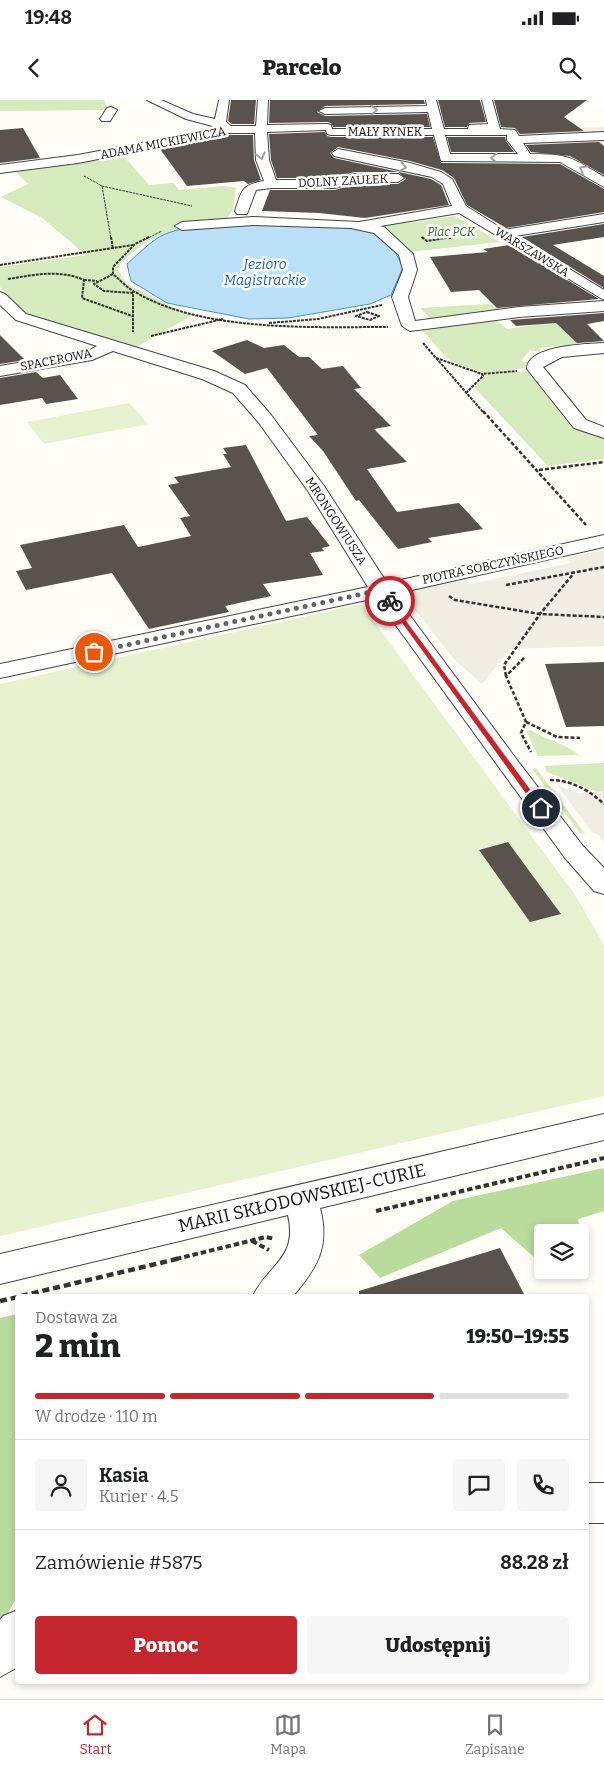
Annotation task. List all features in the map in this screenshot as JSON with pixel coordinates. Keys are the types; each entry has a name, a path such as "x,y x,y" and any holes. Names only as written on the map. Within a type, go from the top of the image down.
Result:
{"street":[{"path":"152,100 190,117 225,127 224,100"},
{"path":"263,100 258,146 261,162 271,184"},
{"path":"439,133 495,127 487,100"},
{"path":"439,176 443,169 444,160 432,105 324,105 329,129 341,167 439,176 449,184 456,204 461,209"},
{"name":"ADAMA MICKIEWICZA","path":"2,171 78,159 225,127 329,129"},
{"name":"MAŁY RYNEK","path":"329,129 439,133"},
{"path":"156,132 193,134"},
{"path":"439,133 511,132 524,156"},
{"path":"439,133 470,142 469,138 495,138 494,142 604,138"},
{"path":"444,160 560,158 568,160 604,183"},
{"name":"DOLNY ZAUŁEK","path":"242,211 248,191 252,187 271,184 335,184 341,167 354,178 439,176"},
{"path":"182,226 253,221 361,225 461,209"},
{"name":"WARSZAWSKA","path":"461,209 604,296"},
{"path":"502,234 604,218"},
{"path":"361,225 379,230 406,254 410,270 400,297 403,311 410,326 519,312 604,306"},
{"name":"MRONGOWIUSZA","path":"0,297 21,317 208,375 239,389 304,472 381,590 508,765 574,852 604,885"},
{"name":"SPACEROWA","path":"0,371 92,355 111,346"},
{"path":"604,348 555,353 542,358 535,365 535,369 580,424 604,433"},
{"name":"PIOTRA SOBCZYŃSKIEGO","path":"0,671 187,633 381,590 597,535"},
{"name":"MARII SKŁODOWSKIEJ-CURIE","path":"0,1269 604,1126"},
{"path":"273,1294 299,1261 306,1249 308,1237 301,1199"},
{"path":"589,1503 604,1503"},
{"path":"0,1655 15,1635"}],"path":[{"path":"79,173 102,186 195,207"},
{"path":"102,186 113,249"},
{"path":"0,265 113,249 135,244 167,229 182,226"},
{"path":"421,237 427,241 453,238 446,233"},
{"path":"134,337 132,316 133,293 113,274 113,267 135,244"},
{"path":"0,280 63,273 75,275 84,280 97,281 113,274"},
{"path":"84,280 85,288 82,298 132,316"},
{"path":"97,281 95,287 104,291 133,293 172,310 258,324 294,326 410,326 466,393 597,535"},
{"path":"258,324 318,319 393,303 400,297"},
{"path":"356,311 360,313 370,312 379,316 374,320 363,320 356,316 360,313"},
{"path":"142,338 226,319"},
{"path":"435,358 482,374 535,369"},
{"path":"466,393 483,376 482,374"},
{"path":"538,470 604,462"},
{"path":"578,567 540,614 504,665 506,676 526,722 547,735 559,739 580,738"},
{"path":"497,587 604,567"},
{"path":"459,594 449,596 455,600 540,614 604,617"},
{"path":"506,676 524,658"},
{"path":"526,722 521,733 532,755"},
{"path":"550,780 558,779 594,794 604,804"},
{"path":"368,1213 604,1158"},
{"path":"31,1294 266,1237 285,1241"},
{"path":"252,1241 275,1254"},
{"path":"0,1301 15,1298"}],"green space":[{"path":"0,100 104,100 108,110 0,111"},
{"path":"121,153 149,185 173,183 179,190 224,186 236,188 233,209 227,219 181,230 154,239 129,256 117,269 127,284 191,316 135,348 122,342 26,316 0,287 0,267 86,255 42,218 1,197 28,184 14,170"},
{"name":"Plac PCK","path":"455,216 500,242 409,252 383,227 405,220 408,223"},
{"path":"524,302 526,305 492,313 432,320 420,308"},
{"path":"496,320 507,329 558,322 578,344 538,348 541,352 530,350 521,361 530,363 531,365 527,368 485,373 450,361 420,328"},
{"path":"529,371 575,424 604,436 604,459 548,466 474,387 487,375"},
{"path":"129,403 148,424 44,444 27,422"},
{"path":"361,604 577,898 604,945 604,1096 0,1236 0,684"},
{"path":"530,730 568,747 579,755 538,756 527,732"},
{"path":"604,763 604,791 598,792 547,772 544,766"},
{"path":"536,768 585,834 579,832 532,769"},
{"path":"604,1168 604,1211 578,1219 579,1224 534,1224 534,1257 501,1228 380,1278 359,1255 453,1201"},
{"path":"15,1314 15,1601 3,1622 0,1620 0,1318"}],"shaded area":[{"path":"604,127 604,147 467,149 459,147 455,135 458,132"},
{"path":"343,157 434,177 347,176"},
{"path":"604,550 604,646 510,649 482,684 454,659 407,600 416,587 463,577 470,584 571,563 567,557"},
{"path":"557,785 578,793 604,791 604,844 599,835 592,832"}],"water":[{"name":"Jezioro Magistrackie","path":"240,224 290,224 366,230 386,240 396,253 403,267 391,295 370,304 288,318 249,319 167,303 131,281 127,264 156,239 165,234 186,228"}],"building":[{"path":"231,100 256,100 254,124 232,124 228,121"},
{"path":"270,100 424,100 425,104 325,106 317,112 325,116 427,114 430,127 333,127 331,123 327,122 269,123"},
{"path":"438,100 480,100 486,122 469,123 467,127 445,127"},
{"path":"494,100 587,100 564,117 584,131 520,134 515,128 501,127"},
{"path":"23,128 40,158 0,163 0,130"},
{"path":"325,132 327,136 331,137 433,137 441,163 560,164 604,189 604,212 506,228 467,205 454,178 442,170 410,161 338,147 330,153 334,158 431,179 441,185 449,205 365,218 319,213 262,211 270,190 335,190 355,184 398,184 406,179 398,172 354,172 334,178 277,178 271,160 269,134"},
{"path":"229,135 253,135 254,160 261,180 248,184 244,181 187,186 160,149"},
{"path":"447,137 505,137 514,152 451,152"},
{"path":"599,142 604,146 604,175 570,156 531,152 526,145"},
{"path":"604,224 604,237 553,245 604,276 604,288 522,237"},
{"path":"509,245 599,299 497,308 479,290 451,292 430,257 488,252 483,249"},
{"path":"604,313 604,321 587,324 604,341 577,343 556,323 516,326 510,320"},
{"path":"0,335 25,360 0,364"},
{"path":"247,340 264,348 284,345 299,357 309,357 322,369 343,366 361,388 354,389 391,426 374,429 407,462 367,469 397,512 459,503 483,529 428,538 432,542 398,549 359,500 356,501 323,451 309,436 318,435 267,368 245,374 212,351"},
{"path":"36,372 43,378 60,375 78,399 46,404 42,398 0,405 0,378"},
{"path":"246,445 286,521 307,517 330,546 322,548 324,551 310,553 323,575 263,584 271,596 225,606 229,612 149,629 112,573 26,590 16,571 32,568 20,545 124,525 138,547 191,536 180,518 190,516 168,485 179,483 174,477 231,467 223,454 227,454 223,448"},
{"path":"604,662 604,726 566,727 545,664"},
{"path":"508,842 561,914 530,922 479,850"},
{"path":"500,1248 524,1294 359,1294 359,1291"}],"way so far":[{"path":"94,652 381,590 390,601"}],"route":[{"path":"390,601 541,808"}]}
